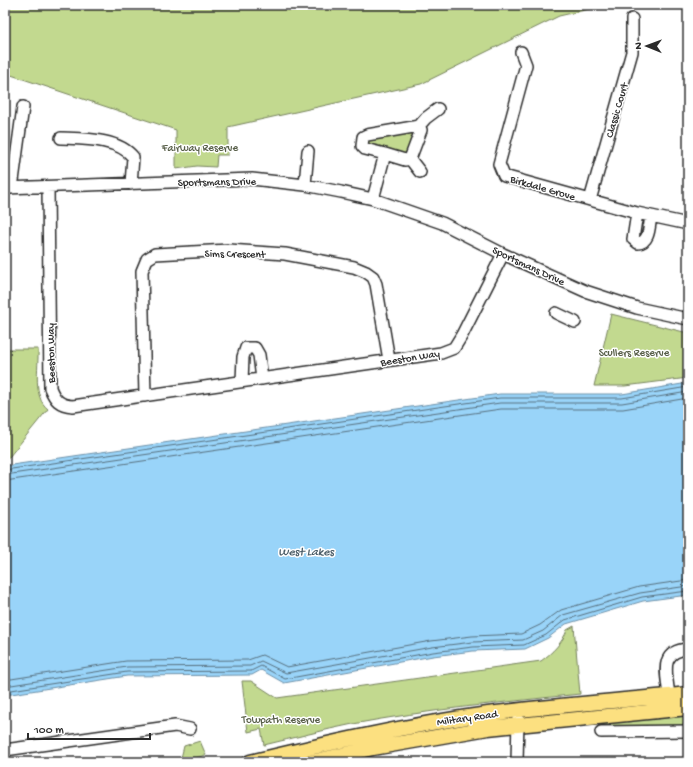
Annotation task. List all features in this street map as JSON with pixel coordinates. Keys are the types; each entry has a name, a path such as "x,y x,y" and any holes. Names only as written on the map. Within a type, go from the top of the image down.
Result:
{"main road":[{"name":"Military Road","path":"250,762 384,731 518,710 688,694"},
{"name":"Military Road","path":"311,762 432,736 518,724 688,708"}],"street":[{"name":"Classic Court","path":"590,200 632,52 632,19"},
{"name":"Birkdale Grove","path":"521,52 526,65 499,164 500,171 504,176 637,213 688,224"},
{"name":"Sportsmans Drive","path":"23,107 8,188 48,188 252,180 305,185 373,199 442,223 503,254 585,291 637,308 688,319"},
{"path":"410,159 405,160 365,149 362,146 363,137 419,126 426,118 438,109"},
{"path":"410,159 420,130 419,126"},
{"path":"61,138 95,139 127,150 133,157 131,184"},
{"path":"305,185 308,151"},
{"path":"373,199 385,154"},
{"path":"410,159 420,172"},
{"name":"Beeston Way","path":"48,188 50,381 54,398 60,404 73,406 441,353 454,348 462,336 503,254"},
{"path":"637,213 633,239 638,243 643,243 646,239 651,216"},
{"name":"Sims Crescent","path":"145,396 142,271 147,259 155,254 229,250 285,254 354,267 366,272 373,277 376,284 388,360"},
{"path":"556,313 575,322"},
{"path":"242,381 243,357 246,348 255,348 259,355 262,379"},
{"path":"669,696 667,664 669,656 678,650 688,649"},
{"path":"517,762 518,710"},
{"path":"5,750 175,726 190,729"},
{"path":"601,732 688,731"}],"green space":[{"name":"Fairway Reserve","path":"5,5 607,5 559,16 421,84 228,127 228,155 217,155 216,167 197,166 176,169 176,130 5,73"},
{"path":"419,126 410,159 365,149 363,137"},
{"name":"Scullers Reserve","path":"611,314 688,333 688,378 625,386 594,386"},
{"path":"5,349 38,349 38,389 43,404 48,409 5,462"},
{"name":"Towpath Reserve","path":"574,626 580,694 466,707 381,719 342,726 264,745 261,729 248,732 242,681 251,681 277,698 541,661 557,647 567,630"},
{"path":"688,714 688,728 599,728 598,722"},
{"path":"200,741 206,755 180,762 184,746"}],"water":[{"name":"West Lakes","path":"688,383 688,595 643,601 566,624 548,638 525,649 473,651 433,656 284,683 261,670 252,675 127,676 5,695 5,466 500,394 622,394"}]}
